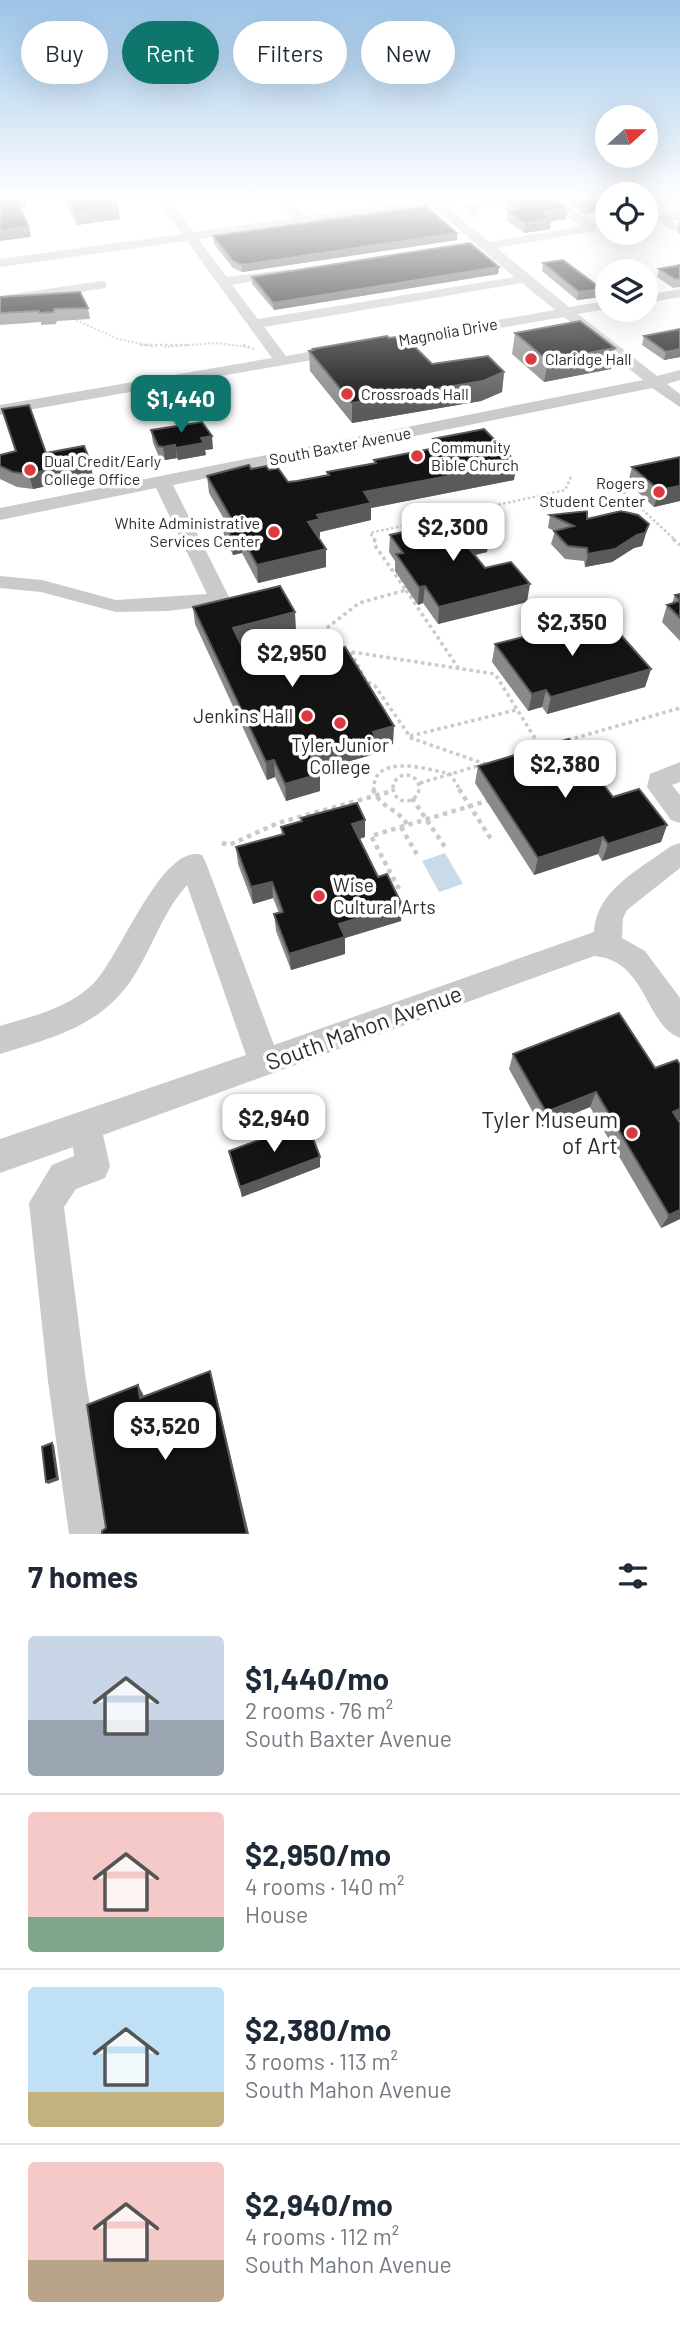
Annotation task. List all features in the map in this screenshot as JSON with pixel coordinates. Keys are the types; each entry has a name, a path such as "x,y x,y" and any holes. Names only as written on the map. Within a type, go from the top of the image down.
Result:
{"street":[{"path":"213,268 254,324 274,362"},
{"path":"510,268 680,402"},
{"path":"223,282 305,269"},
{"path":"254,324 525,279"},
{"path":"0,300 101,285"},
{"path":"658,297 680,293"},
{"name":"Magnolia Drive","path":"0,410 595,307"},
{"name":"South Baxter Avenue","path":"0,514 644,385 680,375"},
{"path":"0,582 50,588 116,606 171,605 220,599 162,481"},
{"path":"680,771 659,781 659,787 680,813"},
{"path":"680,853 617,902 609,918 608,944 627,952 639,963 680,1024"},
{"path":"0,1040 59,1021 95,1001 109,988 128,961 169,887 192,863 265,1063"},
{"name":"South Mahon Avenue","path":"0,1156 424,1007 586,946 608,944"},
{"path":"85,1126 93,1166 64,1177 46,1203 66,1381 90,1534"}],"path":[{"path":"76,320 106,337 148,346 246,345 274,362"},
{"path":"460,668 374,544 375,538 370,533 565,491 571,477"},
{"path":"612,482 680,545"},
{"path":"313,646 310,641 359,603 406,590"},
{"path":"313,646 495,674 541,748"},
{"path":"279,661 308,652 313,646"},
{"path":"351,652 366,681 375,686 410,736 485,764"},
{"path":"566,741 680,708"},
{"path":"410,736 516,709"},
{"path":"529,751 553,744"},
{"path":"420,783 496,761"},
{"path":"407,824 401,813 383,804 375,795 373,782 378,774 387,769 410,766 450,774 491,839"},
{"path":"392,791 394,781 401,777 414,778 420,783"},
{"path":"222,843 229,845 278,823 375,795 392,791 402,798 412,798 419,794 420,783"},
{"path":"412,798 445,847"},
{"path":"399,889 371,836 487,801"},
{"path":"401,826 419,858"}],"water":[{"path":"445,853 463,884 439,892 422,861"}],"building":[{"path":"312,268 495,268 273,303 252,277"},
{"path":"549,268 573,268 595,284 595,290 579,292"},
{"path":"680,268 680,279 675,279 659,269"},
{"path":"80,292 88,308 54,309 54,312 39,313 0,313 0,297"},
{"path":"580,321 615,348 548,361 515,333"},
{"path":"680,329 680,349 666,352 644,336"},
{"path":"387,336 404,336 432,364 488,356 504,372 483,381 352,403 309,351"},
{"path":"29,405 46,453 84,446 90,461 29,474 13,472 0,466 0,455 16,451 2,409"},
{"path":"202,422 212,436 201,438 204,443 176,448 175,445 158,446 151,430"},
{"path":"484,429 517,463 364,492 371,503 317,515 320,519 308,522 326,549 257,565 241,536 232,538 222,520 231,518 207,476 249,465 251,469 266,466 269,470 278,468 288,482 297,481 329,475 327,472 376,463 374,460 440,447 433,439"},
{"path":"680,457 680,486 659,490 632,467"},
{"path":"587,511 587,519 621,511 638,515 649,524 645,533 615,549 588,554 587,548 568,546 554,531 574,526 550,515"},
{"path":"473,516 489,535 463,541 485,568 511,562 530,584 439,607 425,586 419,587 396,554 403,553 390,535"},
{"name":"Jenkins Hall","path":"280,586 295,612 233,628 254,671 345,647 394,726 373,732 375,737 310,755 320,774 285,784 274,760 266,762 193,607"},
{"path":"680,601 680,618 667,605"},
{"path":"605,617 651,669 551,697 546,690 532,694 495,644"},
{"path":"569,739 613,797 639,789 667,825 608,844 603,837 538,858 478,766"},
{"name":"Wise Cultural Arts","path":"357,803 365,820 352,824 378,877 387,874 402,905 339,924 345,937 289,954 274,914 283,912 272,882 251,887 236,847 284,834 281,827 302,821 301,818"},
{"path":"619,1013 655,1068 677,1060 680,1065 680,1109 673,1112 680,1123 680,1210 669,1215 596,1092 546,1112 513,1054"},
{"path":"307,1122 320,1157 240,1187 229,1151"},
{"path":"210,1371 247,1534 102,1534 106,1528 87,1405 138,1385 140,1398"},
{"path":"52,1443 57,1478 46,1482 42,1447"}],"place":[{"name":"Claridge Hall","path":"531,359"},
{"name":"Crossroads Hall","path":"347,394"},
{"name":"Community Bible Church","path":"417,456"},
{"name":"Dual Credit/Early College Office","path":"30,470"},
{"name":"Rogers Student Center","path":"659,492"},
{"name":"White Administrative Services Center","path":"274,532"},
{"name":"Jenkins Hall","path":"307,716"},
{"name":"Tyler Junior College","path":"340,723"},
{"name":"Wise Cultural Arts","path":"319,896"},
{"name":"Tyler Museum of Art","path":"632,1133"}]}
